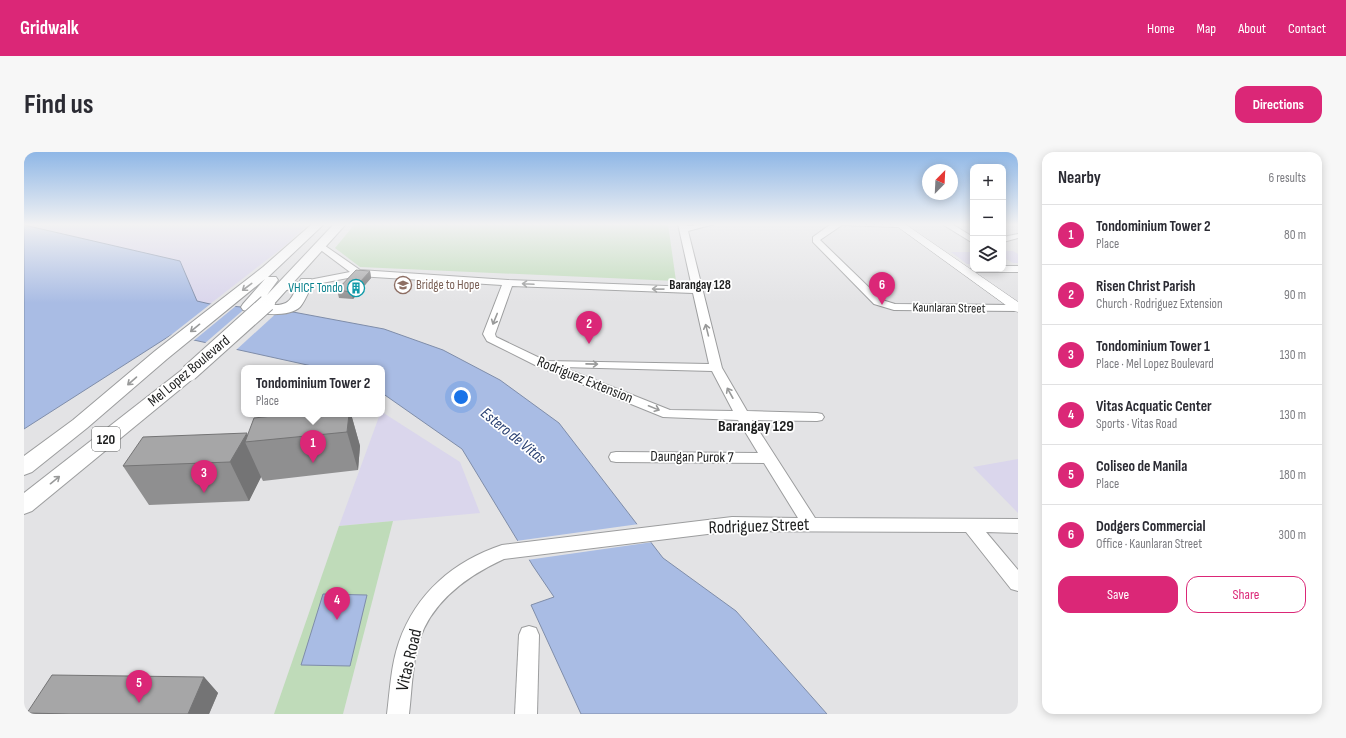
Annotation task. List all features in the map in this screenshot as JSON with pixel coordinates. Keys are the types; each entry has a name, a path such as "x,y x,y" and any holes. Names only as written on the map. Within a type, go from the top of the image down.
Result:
{"highway":[{"name":"Mel Lopez Boulevard","path":"24,467 80,424 162,355 268,270 290,250"},
{"name":"Mel Lopez Boulevard","path":"24,505 189,373 267,303 317,250"},
{"path":"268,270 271,280 269,284 248,307 282,310 290,308 298,300 306,282"}],"main road":[{"path":"938,250 967,269 1018,308"}],"street":[{"path":"327,250 358,273"},
{"path":"688,250 716,368 743,416 810,524"},
{"name":"Kaunlaran Street","path":"825,250 878,302 884,305 894,307 1018,308"},
{"path":"1006,261 1018,269"},
{"path":"1006,269 1018,269"},
{"path":"281,288 358,273 508,283 697,290"},
{"name":"Rodriguez Extension","path":"508,283 489,334 491,339 498,343 539,362 668,414 818,417"},
{"path":"539,362 716,368"},
{"name":"Daungan Purok 7","path":"616,457 769,458"},
{"name":"Rodriguez Street","path":"502,552 732,524 1018,526"},
{"path":"971,526 1018,583"},
{"name":"Vitas Road","path":"398,714 409,642 421,612 441,589 455,578 470,567 502,552"},
{"path":"526,714 529,635"}],"shaded area":[{"path":"133,250 279,250 210,304 197,301 180,261"},
{"path":"1006,251 1013,251 1018,254 1018,263 1013,263 1006,259"},
{"path":"951,252 970,252 970,264 967,264"},
{"path":"385,414 460,462 480,513 339,526 379,417 385,417"},
{"path":"1018,459 1018,513 973,467"}],"green space":[{"path":"338,250 672,250 676,281 360,267"},
{"path":"393,521 343,714 274,714 339,526"}],"water":[{"name":"Estero de Vitas","path":"24,250 133,250 180,261 197,301 210,304 293,312 384,329 443,350 500,380 559,423 663,558 736,611 827,714 581,714 531,605 554,597 533,566 462,449 385,395 385,365 307,365 171,335 24,429"},
{"path":"323,594 367,595 350,666 301,665"}],"pier":[{"path":"213,302 237,305 192,342 171,337 157,346"},
{"path":"248,306 281,309 235,351 204,344"},
{"path":"639,524 653,542 527,560 516,541"}],"building":[{"path":"356,270 370,271 351,292 337,290"},
{"path":"349,417 347,432 245,442 254,418"},
{"path":"247,433 230,462 123,466 143,437"},
{"path":"52,675 204,677 188,714 27,713"}],"place":[{"name":"Bridge to Hope","path":"403,285"},
{"name":"VHICF Tondo","path":"356,288"},
{"name":"Dodgers Commercial","path":"882,305"},
{"name":"Risen Christ Parish","path":"589,344"},
{"name":"Tondominium Tower 2","path":"313,463"},
{"name":"Tondominium Tower 1","path":"204,493"},
{"name":"Vitas Acquatic Center","path":"337,620"},
{"name":"Coliseo de Manila","path":"139,703"}],"district":[{"name":"Barangay 128","path":"700,285"},
{"name":"Barangay 129","path":"756,426"}]}
